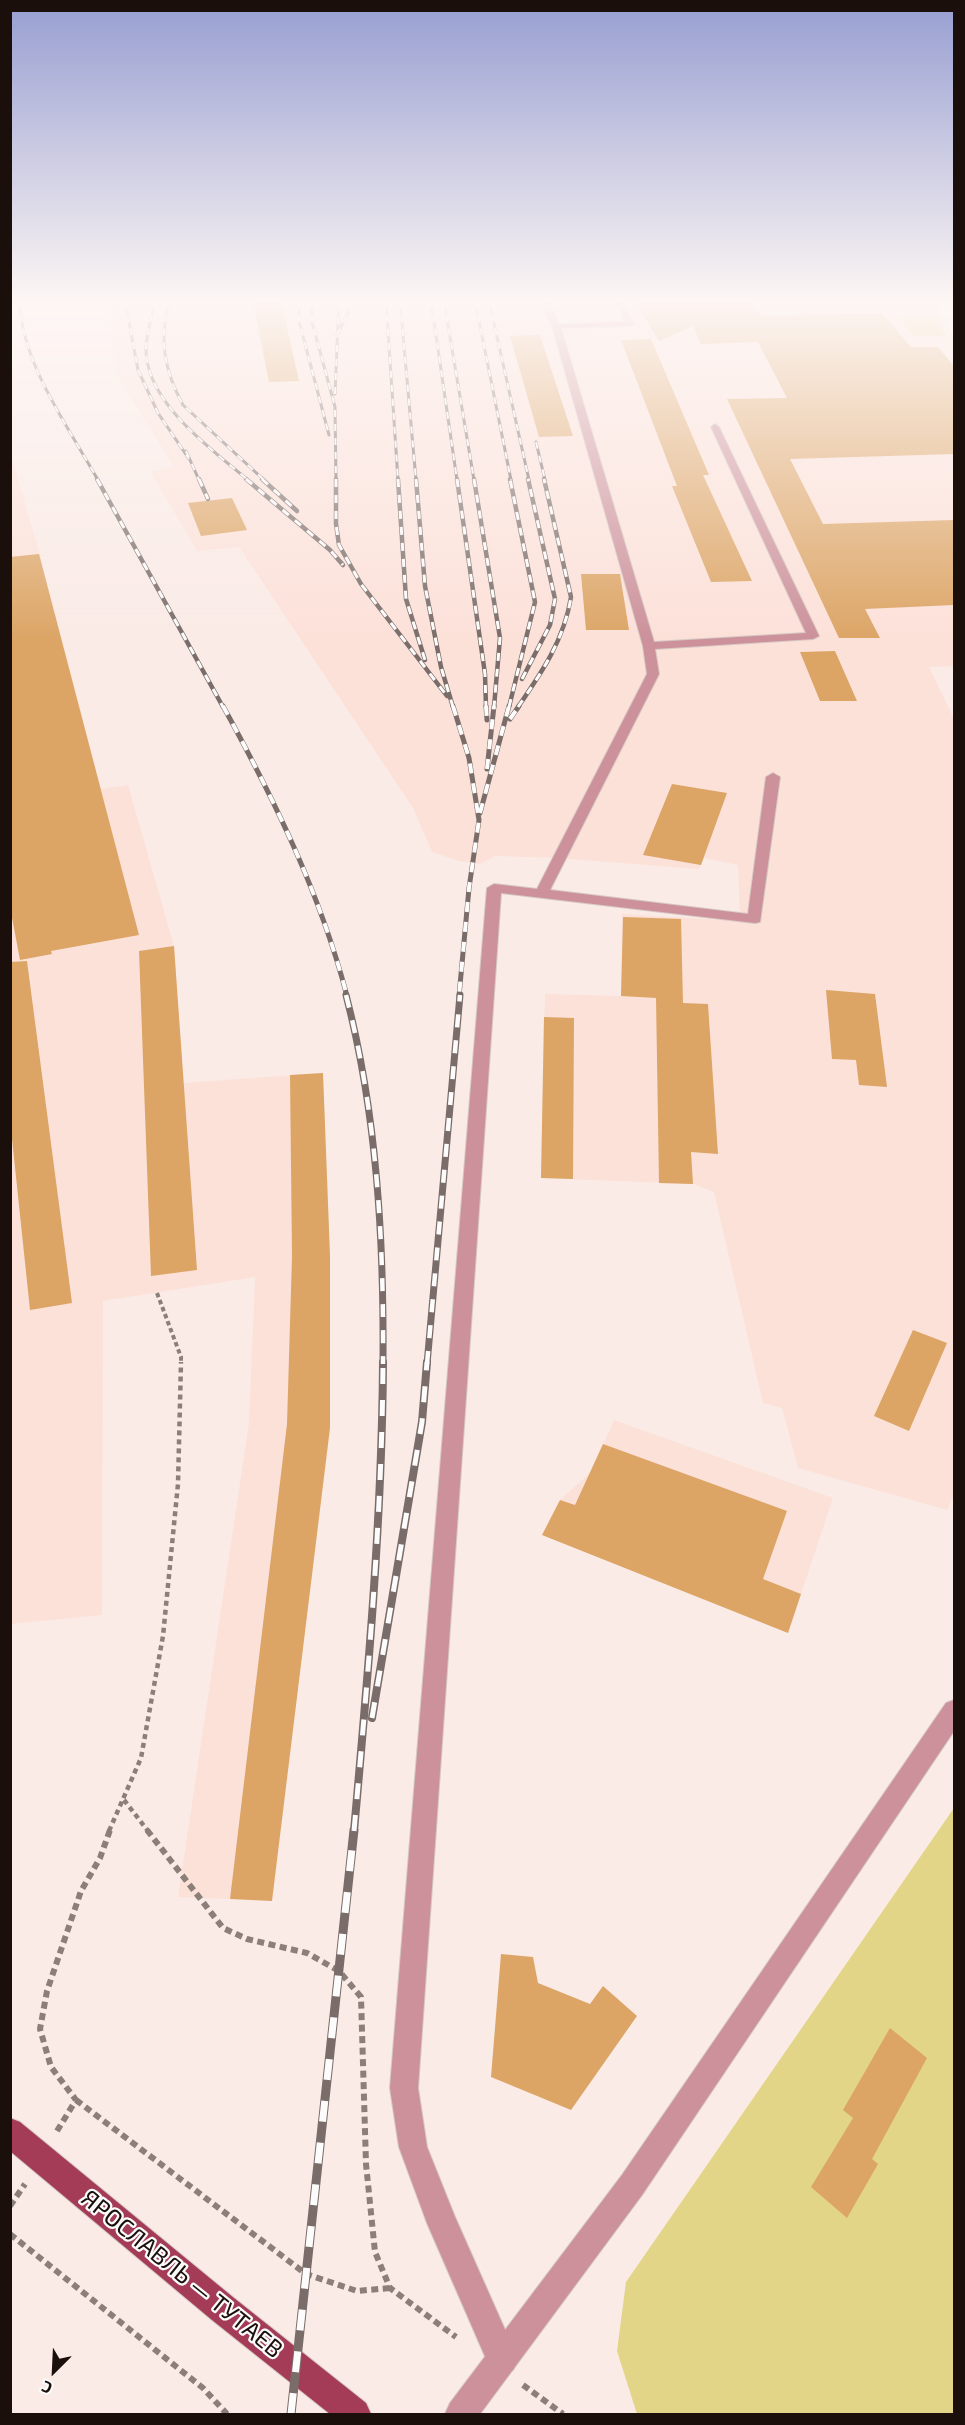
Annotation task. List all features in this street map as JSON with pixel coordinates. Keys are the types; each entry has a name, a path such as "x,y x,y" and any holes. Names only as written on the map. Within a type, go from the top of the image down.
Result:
{"main road":[{"name":"ЯРОСЛАВЛЬ — ТУТАЕВ","path":"10,2132 355,2415"}],"street":[{"path":"541,894 653,674 649,646 581,414"},
{"path":"649,646 813,636 715,427"},
{"path":"500,2363 413,2147 404,2088 417,1882 494,888 755,919 773,777"},
{"path":"461,2415 632,2185 954,1711"}],"path":[{"path":"157,1293 181,1357 178,1484 163,1636 141,1758 124,1800 115,1815 100,1858 81,1891 47,1991 40,2029 51,2067 76,2100 306,2274 357,2291 390,2288"},
{"path":"124,1800 223,1928 247,1939 308,1953 339,1971 361,1997 366,2164 370,2208 375,2252 390,2288 500,2363 563,2415"},
{"path":"10,2206 76,2100"},
{"path":"10,2234 203,2388 227,2415"}],"shaded area":[{"path":"141,414 954,414 954,666 929,667 954,719 954,1495 947,1510 798,1468 782,1408 763,1403 714,1192 693,1184 541,1178 545,994 621,996 622,914 740,921 738,865 704,858 699,869 557,858 495,856 480,864 459,861 432,852 413,808 239,547 197,551 150,471 174,467"},
{"path":"10,451 39,551 101,789 128,785 174,946 183,1083 323,1073 330,1256 330,1428 230,1899 178,1897 249,1423 255,1277 103,1301 102,1615 11,1624"},
{"path":"614,1420 833,1498 788,1633 542,1535 560,1500 590,1473"},
{"path":"954,1808 954,2414 637,2414 617,2351 626,2282"}],"building":[{"path":"532,414 566,414 573,436 539,437"},
{"path":"649,414 683,414 709,475 703,475 752,581 711,582 672,486 677,486"},
{"path":"734,414 954,414 954,454 790,459 823,524 954,520 954,605 865,609 880,638 839,638"},
{"path":"232,498 247,530 201,536 188,503"},
{"path":"39,554 139,935 51,951 52,954 20,960 10,907 10,557"},
{"path":"581,574 620,574 629,630 586,630"},
{"path":"835,651 857,701 820,701 800,652"},
{"path":"672,784 727,793 701,865 643,855"},
{"path":"623,917 681,919 683,1003 708,1004 718,1154 691,1152 693,1184 659,1183 656,998 621,996"},
{"path":"174,946 197,1270 151,1276 139,951"},
{"path":"27,961 72,1303 30,1310 10,1120 10,962"},
{"path":"826,990 875,994 887,1087 859,1085 856,1060 832,1059"},
{"path":"544,1017 574,1018 573,1179 541,1178"},
{"path":"323,1073 330,1256 330,1428 272,1901 230,1899 287,1424 292,1256 290,1075"},
{"path":"913,1330 947,1343 909,1431 874,1416"},
{"path":"603,1444 787,1511 763,1579 801,1594 788,1633 542,1535 560,1500 575,1505"},
{"path":"501,1954 533,1957 538,1983 590,2004 603,1986 637,2016 571,2110 491,2077"},
{"path":"890,2028 927,2058 872,2159 878,2164 847,2218 811,2187 853,2118 843,2110"}],"railway":[{"path":"60,414 98,480"},
{"path":"159,414 189,459"},
{"path":"176,414 199,439 248,480"},
{"path":"193,414 264,480"},
{"path":"324,414 329,435"},
{"path":"335,414 336,480"},
{"path":"394,414 398,480"},
{"path":"410,414 416,480"},
{"path":"447,414 457,480"},
{"path":"463,414 474,480"},
{"path":"498,414 511,480"},
{"path":"514,414 529,480"},
{"path":"536,442 545,480"},
{"path":"186,451 199,480"},
{"path":"97,479 223,707"},
{"path":"199,479 208,499"},
{"path":"246,479 330,550 343,565"},
{"path":"262,479 297,511"},
{"path":"398,479 406,599 425,660"},
{"path":"416,479 425,586 441,667 453,707"},
{"path":"457,479 485,674 486,707"},
{"path":"474,479 500,638 494,707"},
{"path":"509,707 535,602 510,479"},
{"path":"522,679 550,625 555,599 528,479"},
{"path":"518,707 557,641 568,613 571,597 544,479"},
{"path":"336,480 336,524 339,545 361,584 447,696"},
{"path":"223,706 278,811 294,847 323,920 347,996"},
{"path":"453,706 469,758 479,820 469,888 459,996"},
{"path":"486,706 487,720"},
{"path":"487,769 494,706"},
{"path":"480,813 509,706"},
{"path":"510,719 519,706"},
{"path":"346,995 357,1040 372,1132 380,1225 383,1362"},
{"path":"427,1364 460,995"},
{"path":"354,1831 377,1538 383,1362"},
{"path":"372,1718 422,1422 427,1362"},
{"path":"291,2414 354,1830"}]}
